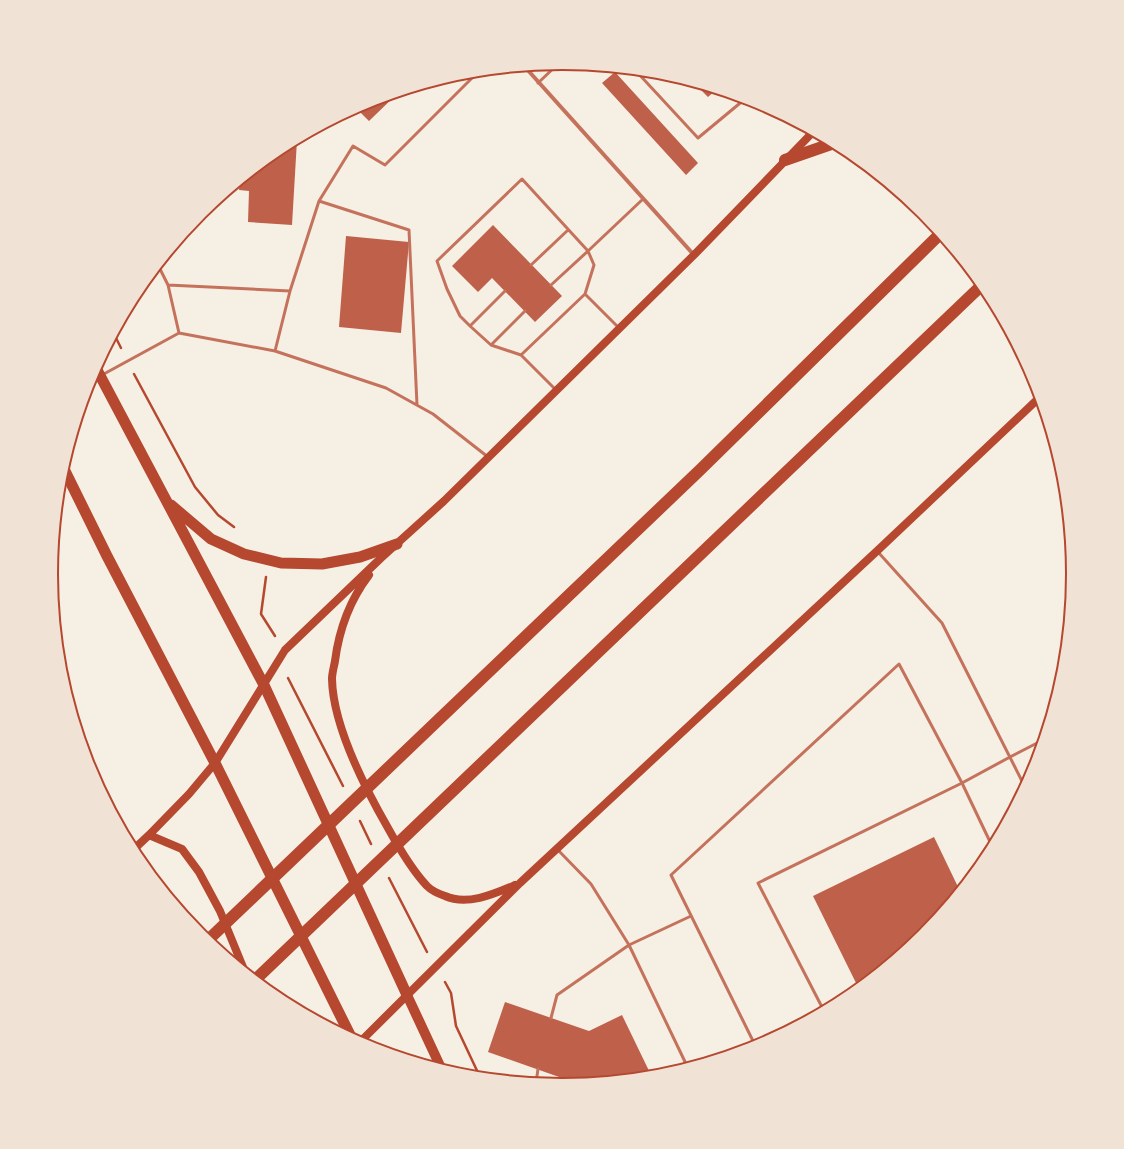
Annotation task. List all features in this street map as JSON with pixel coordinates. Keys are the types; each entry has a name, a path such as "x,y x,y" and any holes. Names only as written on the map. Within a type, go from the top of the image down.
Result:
{"highway":[{"path":"785,160 827,146"},
{"path":"212,936 701,469 937,237"},
{"path":"259,977 978,289"},
{"path":"99,375 264,685 407,996"},
{"path":"68,477 107,556 215,763 348,1031"},
{"path":"167,501 211,539 244,554 281,563 322,564 360,557 397,544"}],"main road":[{"path":"137,845 189,794 215,763 285,650 381,558 444,501 694,255 810,136"},
{"path":"364,1038 520,883 1035,402"},
{"path":"381,558 363,583 347,613 337,642 332,679 337,711 361,777 404,856 428,887 446,897 466,900 494,894 520,883"},
{"path":"149,835 182,849 199,872 220,911 241,962"},
{"path":"407,996 439,1063"}],"street":[{"path":"528,72 694,255"}],"lane":[{"path":"538,83 551,71"},
{"path":"642,77 698,138 739,103"},
{"path":"275,351 290,291 319,201 353,146 384,165 471,79"},
{"path":"521,355 585,294 594,265 588,251 522,179 437,261 447,289 460,316 491,346 521,355 556,391"},
{"path":"551,285 643,199"},
{"path":"319,201 409,230 417,406"},
{"path":"531,265 568,230"},
{"path":"161,270 168,285 178,333"},
{"path":"168,285 290,291"},
{"path":"470,326 505,291"},
{"path":"585,294 619,329"},
{"path":"491,346 525,311"},
{"path":"101,371 128,362 178,333 275,351 386,388 434,414 488,457"},
{"path":"877,551 942,623 1022,780"},
{"path":"753,1041 672,875 899,664 962,783 990,841"},
{"path":"822,1006 758,883 962,783 1037,743"},
{"path":"557,849 591,884 629,945 685,1063"},
{"path":"551,1018 556,995 629,945 692,916"},
{"path":"537,1077 538,1069"}],"path":[{"path":"117,339 195,487 218,515 236,528"},
{"path":"268,560 261,614 294,664 285,672 345,792"},
{"path":"359,820 374,848"},
{"path":"388,876 435,966 451,993 456,1026 477,1071"}],"building":[{"path":"613,74 617,74 698,163 686,175 602,83"},
{"path":"702,91 712,94 708,97"},
{"path":"390,101 369,121 361,113"},
{"path":"297,146 292,225 248,222 249,191 239,190 255,175"},
{"path":"493,225 562,296 535,322 492,278 478,292 452,266"},
{"path":"346,236 409,242 401,333 339,327"},
{"path":"934,837 958,886 941,907 918,931 894,953 856,983 813,896"},
{"path":"505,1002 589,1031 622,1015 649,1071 595,1077 562,1078 488,1052"}]}
